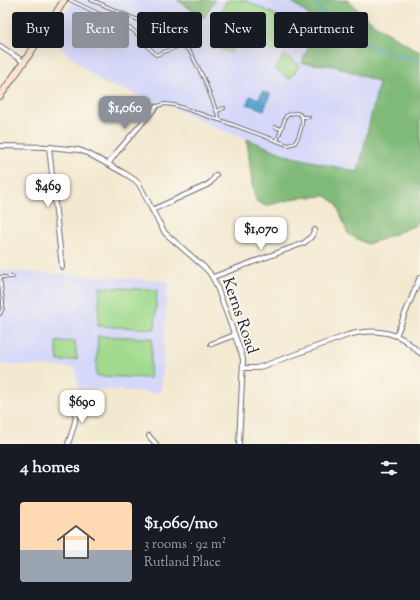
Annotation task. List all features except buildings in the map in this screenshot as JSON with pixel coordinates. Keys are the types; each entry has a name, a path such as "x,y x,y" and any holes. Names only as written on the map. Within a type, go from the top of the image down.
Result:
{"main road":[{"path":"0,96 51,22 64,0"}],"street":[{"path":"0,46 24,62"},
{"path":"108,164 156,107"},
{"name":"Kerns Road","path":"0,146 49,147 79,150 108,164 139,184 165,233 204,267 213,277 215,282 242,355 243,368 239,444"},
{"path":"49,147 62,267"},
{"path":"152,210 207,185 216,175"},
{"path":"213,277 304,243 311,237 315,230"},
{"path":"396,336 420,277"},
{"path":"243,368 256,368 266,365 359,332 386,333 396,336 420,353"},
{"path":"211,344 235,335"},
{"path":"68,444 75,420 76,408 74,403"},
{"path":"150,436 156,444"}],"lane":[{"path":"70,0 133,30 137,35"},
{"path":"91,0 137,19"},
{"path":"149,48 156,56 175,48"},
{"path":"185,48 192,55 204,79 220,120"},
{"path":"156,107 162,104 174,105 277,141 288,144 295,143 299,137 303,123 302,117 298,113 291,113 286,116 277,141"},
{"path":"217,111 224,108"},
{"path":"302,117 308,117"},
{"path":"275,127 281,130"},
{"path":"0,314 4,301 0,277 13,277"}],"shaded area":[{"path":"73,0 177,0 196,12 137,12 137,48 202,48 202,16 204,17 215,0 290,0 305,12 274,12 274,48 309,48 303,63 335,66 379,82 358,172 289,156 219,129 172,107 101,82 61,48 64,48 64,16"},
{"path":"0,270 168,281 161,393 78,388 76,368 0,364"}],"green space":[{"path":"177,0 215,0 204,18 202,17 202,12 195,12"},
{"path":"227,0 245,0 274,14 274,48 277,48 275,52 266,47 266,12 221,12"},
{"path":"290,0 347,0 361,12 305,12"},
{"path":"368,18 378,27 420,52 420,220 416,225 367,244 348,234 336,203 326,196 297,198 265,206 256,201 252,184 247,139 289,156 358,172 379,82 335,66 302,63 308,48 368,48"},
{"path":"215,48 234,48 231,52"},
{"path":"284,55 300,65 290,79 275,69"},
{"path":"100,287 157,290 155,329 98,326"},
{"path":"98,336 152,338 150,378 96,376"},
{"path":"75,341 77,359 58,361 56,342"}],"water":[{"path":"262,92 270,94 264,110 247,104 250,96 259,99"}],"waterway":[{"path":"315,0 321,10 355,37 372,47 388,53 414,58 420,62"}]}
